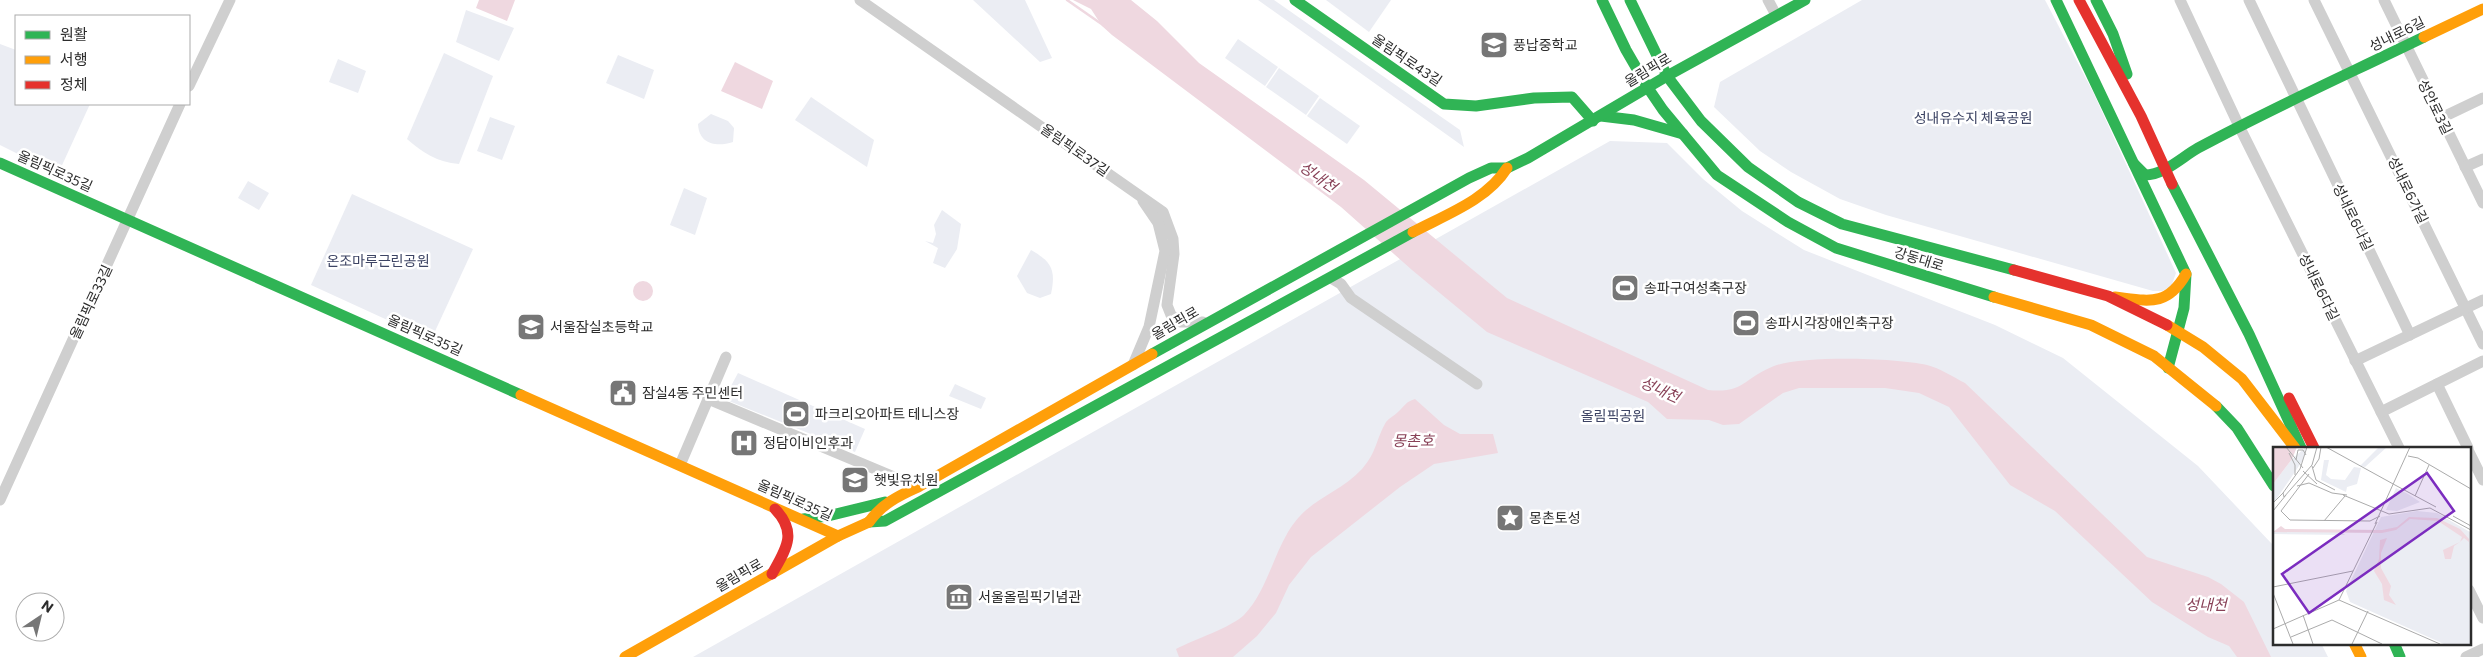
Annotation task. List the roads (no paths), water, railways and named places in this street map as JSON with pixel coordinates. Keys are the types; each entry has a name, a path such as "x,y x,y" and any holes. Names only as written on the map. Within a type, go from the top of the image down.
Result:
{"main road":[{"name":"올림픽로43길","path":"1295,0 1444,104 1476,106 1534,98 1572,97 1597,119"},
{"name":"강동대로","path":"1602,0 1626,50 1648,88 1717,175 1788,222 1836,248 1902,270 2091,325 2154,356 2227,417 2237,428 2273,484"},
{"name":"강동대로","path":"1630,0 1667,76 1701,121 1748,168 1798,202 1842,224 2108,296 2159,320 2203,347 2242,379 2295,447"},
{"name":"올림픽로","path":"869,522 877,509 885,502 918,486 1207,322 1325,259 1469,178 1491,168 1507,168 1597,119 1667,76 1804,0"},
{"path":"2056,0 2186,274 2188,285 2179,332 2168,368"},
{"path":"2079,0 2141,116 2166,170 2249,334 2301,447"},
{"path":"2096,0 2113,34 2141,116"},
{"name":"성내로6길","path":"2166,170 2187,154 2239,126 2483,9"},
{"path":"1597,119 1634,120 1684,134"},
{"name":"올림픽로35길","path":"0,163 838,536"},
{"path":"2134,164 2145,175 2155,175 2166,170"},
{"name":"올림픽로","path":"625,657 838,536 869,522 885,521 1488,191 1499,181 1507,168"},
{"path":"2189,214 2231,276 2314,447"},
{"path":"2108,296 2166,299 2174,294 2186,274"},
{"path":"802,519 828,516 885,502"},
{"path":"770,505 786,518 789,535 787,548 772,574"},
{"path":"2354,644 2361,657"}],"street":[{"path":"190,84 230,0"},
{"name":"올림픽로37길","path":"860,0 1140,195 1158,222 1165,251 1149,327 1132,366"},
{"path":"1768,0 1776,15"},
{"path":"2180,0 2239,126"},
{"path":"2249,0 2296,98"},
{"path":"2314,0 2351,72"},
{"name":"성안로3길","path":"2384,0 2483,203"},
{"name":"성내로6가길","path":"2351,72 2483,344"},
{"name":"성내로6나길","path":"2296,98 2410,335"},
{"path":"2441,118 2483,98"},
{"name":"올림픽로33길","path":"0,500 180,105"},
{"name":"성내로6다길","path":"2239,126 2398,447"},
{"path":"2466,167 2483,159"},
{"path":"1140,195 1163,212 1173,239 1174,254 1167,305 1171,315 1180,322 1207,322"},
{"path":"1334,276 1351,298 1477,384"},
{"path":"2356,361 2483,300"},
{"path":"680,465 726,357"},
{"path":"2381,412 2483,361"},
{"path":"2437,384 2467,447"},
{"path":"708,399 918,486"},
{"path":"2470,454 2483,480"},
{"path":"2470,592 2483,618"},
{"path":"2466,657 2483,649"}],"water":[{"path":"479,0 515,0 507,21 476,8"},
{"name":"성내천","path":"1073,0 1131,0 1157,21 1199,63 1364,180 1507,298 1708,390 1720,391 1737,387 1774,366 1806,360 1873,359 1927,365 1942,370 1965,383 2147,557 2208,577 2221,584 2244,602 2271,657 2237,657 2229,646 2208,637 2152,602 2055,511 2010,485 1949,407 1919,393 1885,388 1799,388 1783,393 1739,424 1723,425 1709,420 1667,419 1648,402 1487,332 1412,270 1341,207 1112,35 1102,26 1091,9"},
{"path":"735,62 773,81 762,109 721,91"},
{"path":"643,281 650,284 653,291 650,298 643,301 636,298 633,291 636,284"},
{"name":"몽촌호","path":"1415,399 1444,425 1460,434 1493,434 1498,453 1434,464 1400,487 1311,557 1289,585 1276,613 1257,636 1233,657 1179,657 1176,649 1222,629 1244,615 1258,596 1282,542 1296,520 1314,504 1353,478 1362,469 1371,457 1386,422 1407,403"}],"waterway":[{"name":"성내천","path":"1067,0 1103,25"}],"place":[{"name":"풍납중학교","path":"1494,45"},
{"name":"송파구여성축구장","path":"1625,288"},
{"name":"송파시각장애인축구장","path":"1746,323"},
{"name":"서울잠실초등학교","path":"531,327"},
{"name":"잠실4동 주민센터","path":"623,393"},
{"name":"파크리오아파트 테니스장","path":"796,414"},
{"name":"정담이비인후과","path":"744,443"},
{"name":"햇빛유치원","path":"855,480"},
{"name":"몽촌토성","path":"1510,518"},
{"name":"서울올림픽기념관","path":"959,597"}],"park label":[{"name":"성내유수지 체육공원","path":"1973,118"},
{"name":"온조마루근린공원","path":"378,261"},
{"name":"올림픽공원","path":"1613,416"}]}
